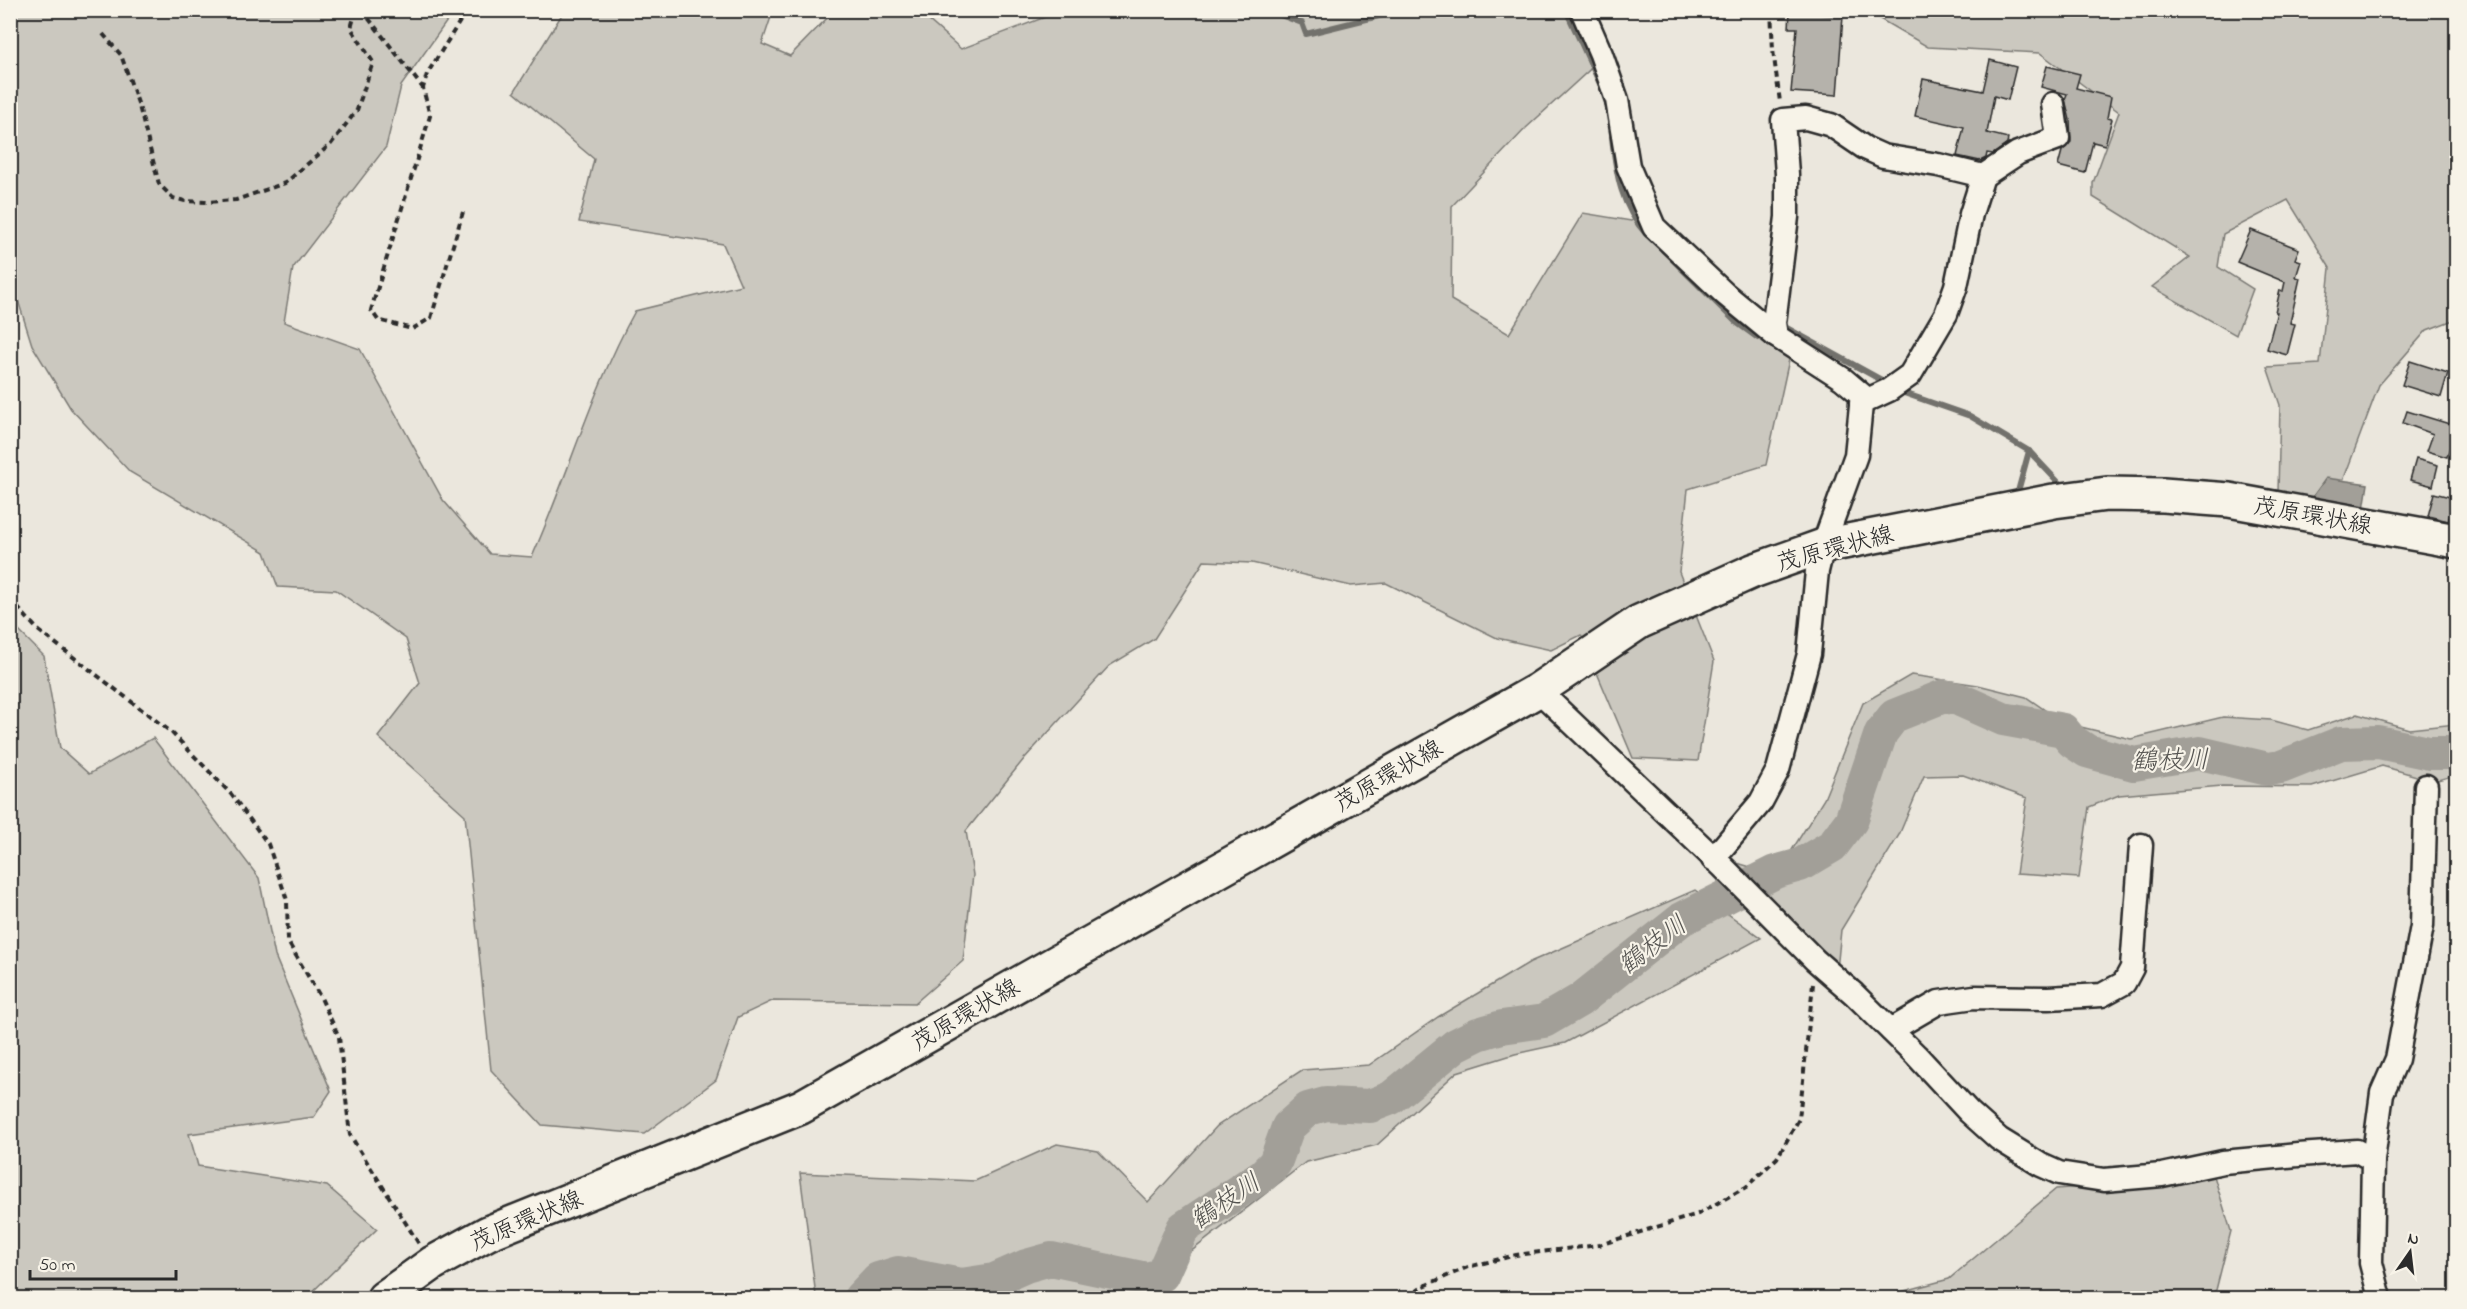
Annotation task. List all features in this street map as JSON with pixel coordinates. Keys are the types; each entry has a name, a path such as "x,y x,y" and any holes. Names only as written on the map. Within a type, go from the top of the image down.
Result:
{"main road":[{"name":"茂原環状線","path":"384,1299 433,1263 488,1233 801,1107 1538,690 1639,622 1753,571 1823,546 2054,501 2107,494 2229,500 2457,541"}],"street":[{"path":"1582,10 1602,54 1617,100 1628,166 1654,227 1725,294 1776,336 1843,379 1862,394 1856,455 1823,546 1817,571 1809,654 1778,770 1761,802 1718,863"},
{"path":"1861,403 1889,390 1910,375 1946,314 1956,286 1971,214 1983,176 2018,153 2058,138 2053,104"},
{"path":"1776,336 1774,323 1787,217 1783,120 1806,118 1831,125 1865,148 1883,156 1938,165 1983,176"},
{"path":"1538,690 1768,911 1815,960 1891,1030 1969,1112 1999,1139 2041,1165 2059,1173 2104,1180 2162,1175 2223,1162 2357,1151 2373,1160"},
{"path":"2380,1299 2371,1263 2373,1160 2382,1093 2397,1059 2422,926 2426,786"},
{"path":"1891,1030 1939,1002 1974,996 2048,998 2102,995 2124,983 2132,968 2141,845"}],"path":[{"path":"103,34 121,55 139,106 159,184 173,198 207,202 236,200 285,183 331,144 357,110 373,62 351,28 355,14 360,10 423,88 430,116 371,310 378,320 412,329 431,318 463,212"},
{"path":"423,88 427,74 467,10"},
{"path":"1771,10 1773,50 1783,120"},
{"path":"10,599 38,630 171,732 231,794 268,844 287,900 288,942 321,998 339,1037 350,1135 399,1215 433,1263"},
{"path":"1407,1299 1424,1286 1468,1267 1516,1255 1599,1245 1698,1214 1746,1187 1777,1158 1799,1119 1815,960"}],"shaded area":[{"path":"10,11 454,11 401,86 386,147 293,268 284,322 360,349 443,500 490,554 532,557 593,402 635,311 741,285 723,244 579,222 594,159 514,92 564,11 773,11 762,44 790,56 834,11 925,11 926,18 961,49 1061,11 1573,11 1598,62 1526,128 1452,206 1451,300 1509,334 1583,213 1631,221 1639,215 1744,325 1790,355 1766,465 1688,489 1679,572 1714,661 1698,761 1633,758 1581,635 1551,650 1497,638 1386,583 1351,586 1252,563 1204,561 1154,639 1109,666 1024,759 966,831 973,875 963,961 915,1003 772,1001 738,1017 716,1080 644,1134 542,1125 491,1070 465,815 378,737 420,683 406,639 336,590 278,587 265,552 130,472 71,409 32,345 11,278"},
{"path":"1866,11 2456,11 2456,319 2427,330 2379,385 2343,481 2326,479 2311,499 2278,493 2280,405 2267,367 2320,364 2330,268 2288,200 2223,234 2218,267 2253,289 2236,335 2152,287 2190,257 2093,197 2093,183 2119,112 2040,53 1928,47"},
{"path":"2326,478 2368,484 2364,509 2311,499"},
{"path":"10,622 44,656 60,748 89,774 153,738 259,878 275,956 331,1091 314,1117 189,1134 198,1166 327,1186 377,1229 306,1298 11,1298"},
{"path":"1911,675 1978,685 2026,697 2064,723 2131,739 2223,717 2271,720 2308,730 2357,714 2409,729 2456,724 2456,775 2434,781 2382,766 2312,787 2222,786 2119,795 2089,807 2079,878 2016,874 2027,798 1963,775 1924,776 1899,835 1841,930 1837,970 1727,860 1764,871 1782,866 1824,799 1863,703"},
{"path":"1695,890 1761,938 1565,1043 1515,1054 1457,1072 1377,1145 1306,1162 1131,1298 814,1298 816,1296 800,1173 975,1181 1057,1144 1098,1151 1148,1202 1217,1126 1302,1070 1369,1065 1438,1017 1530,962"},
{"path":"2214,1176 2231,1231 2216,1290 2204,1298 1878,1298 1949,1279 2056,1189"}],"building":[{"path":"1790,12 1843,16 1837,95 1791,92 1797,28 1789,28"},
{"path":"1990,60 2016,67 2008,100 1994,96 1987,133 2008,138 2007,144 1993,154 1987,153 1986,158 1980,161 1957,156 1964,127 1915,116 1923,79 1983,91"},
{"path":"2047,66 2080,74 2076,88 2111,97 2107,118 2112,119 2105,145 2093,142 2085,173 2058,166 2062,151 2071,142 2070,120 2065,99 2067,94 2041,87"},
{"path":"2251,230 2299,249 2295,259 2301,261 2296,277 2300,278 2290,323 2295,324 2287,355 2267,349 2277,312 2275,312 2280,290 2283,291 2285,282 2237,262"},
{"path":"2410,361 2448,373 2441,397 2402,385"},
{"path":"2407,411 2456,426 2447,457 2427,451 2433,434 2403,423"},
{"path":"2416,459 2438,465 2433,486 2410,480"},
{"path":"2434,493 2454,498 2448,521 2428,516"}],"waterway":[{"path":"1267,10 1302,23 1306,34 1403,10"},
{"path":"1566,10 1601,86"},
{"path":"1612,137 1621,189 1631,213 1647,235"},
{"path":"1663,250 1736,322 1758,338"},
{"path":"1783,326 1885,382"},
{"path":"1904,393 1970,416 2029,451 2061,485"},
{"path":"2017,495 2029,451"},
{"name":"鶴枝川","path":"860,1298 878,1279 898,1273 961,1285 994,1280 1026,1266 1051,1259 1146,1279 1162,1275 1183,1228 1263,1175 1275,1163 1288,1127 1308,1109 1326,1104 1370,1106 1391,1098 1456,1045 1478,1034 1502,1027 1544,1021 1580,1000 1682,919 1775,872 1800,865 1832,846 1851,821 1881,733 1894,716 1944,696 1958,699 2003,719 2063,730 2072,741 2087,751 2134,764 2200,753 2268,769 2281,767 2341,743 2378,742 2429,753 2456,753"}]}
